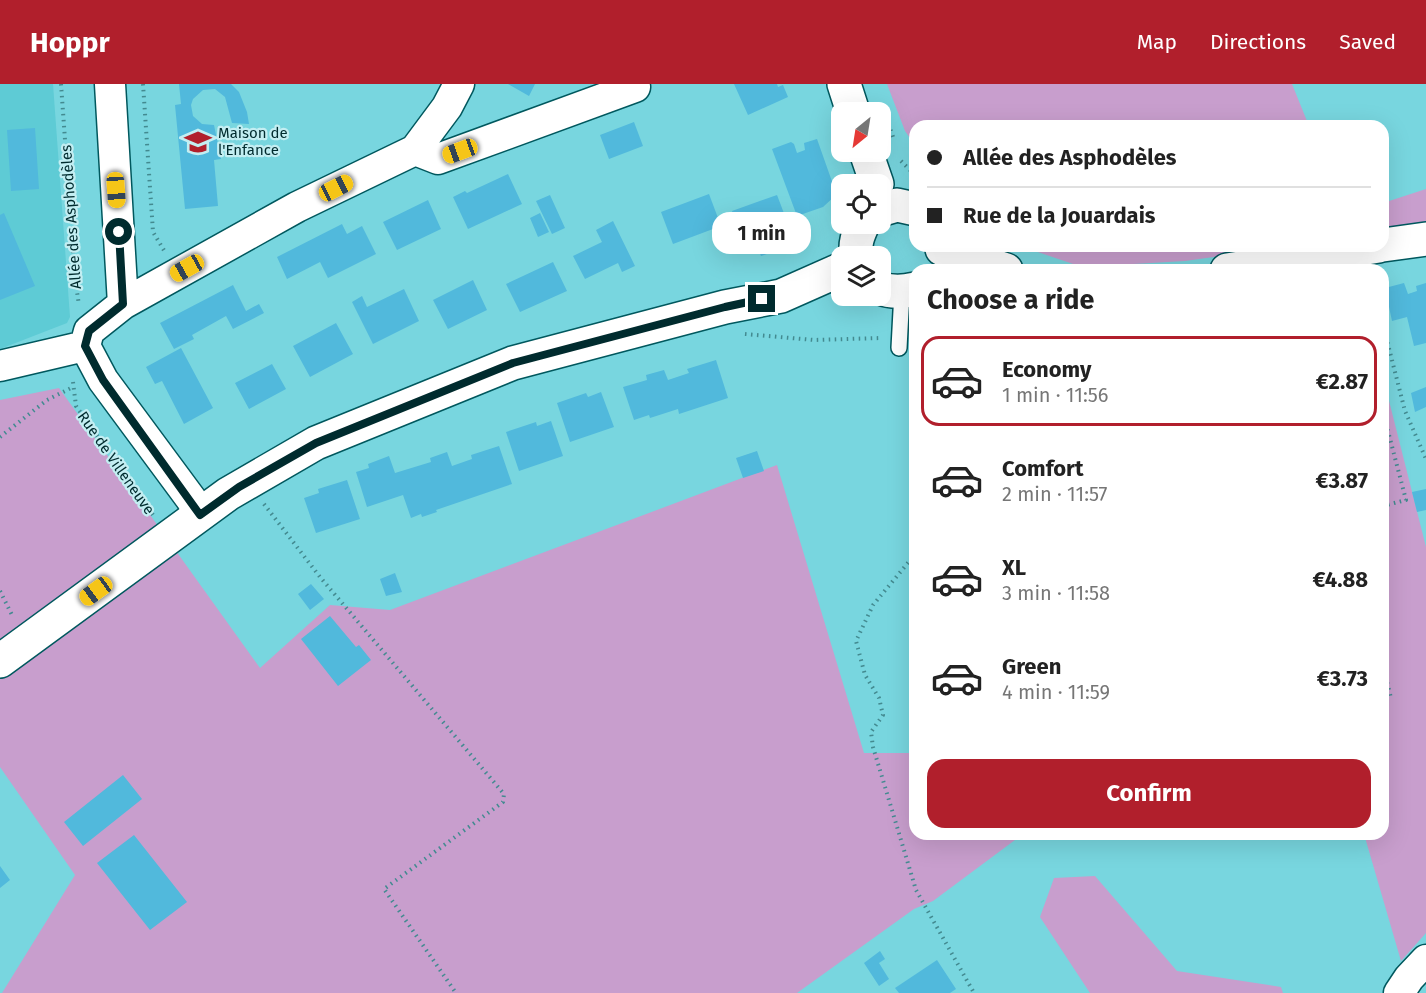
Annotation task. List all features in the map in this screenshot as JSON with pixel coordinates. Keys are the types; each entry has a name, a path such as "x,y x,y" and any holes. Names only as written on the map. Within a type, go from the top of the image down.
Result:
{"main road":[{"path":"844,84 861,102"},
{"path":"1389,245 1426,239"},
{"path":"1266,264 1342,252"},
{"path":"940,255 980,264"},
{"path":"0,661 243,485 316,443 513,363 725,307 781,296 831,274"}],"street":[{"path":"110,84 123,304"},
{"path":"0,366 79,347 89,331 123,304 297,207 415,150 447,107 459,84"},
{"path":"415,150 438,159 635,87"},
{"path":"119,232 136,263 154,287"},
{"path":"79,347 200,515"},
{"path":"1399,993 1426,960"}],"lane":[{"path":"899,290 900,342"}],"path":[{"name":"Allée des Asphodèles","path":"61,84 75,279 80,310 73,330 79,347"},
{"path":"143,84 153,232 166,254 187,268"},
{"path":"898,154 902,164 909,170"},
{"path":"725,307 731,327 741,333 814,340 900,342"},
{"name":"Rue de Villeneuve","path":"79,347 72,373 76,406 168,538"},
{"path":"1389,348 1405,411 1426,459"},
{"path":"0,437 47,400 73,387"},
{"path":"1389,439 1406,500 1389,504"},
{"path":"258,497 320,577 504,794 503,802 384,889 456,993"},
{"path":"909,562 873,605 856,641 866,675 879,698 883,715 871,732 873,747 916,890 974,993"},
{"path":"1389,690 1391,698"}],"shaded area":[{"path":"0,84 53,84 70,317 67,323 0,349"},
{"path":"887,84 1292,84 1307,120 909,120 909,137"},
{"path":"1426,189 1426,228 1389,233 1389,201"},
{"path":"1038,252 1249,252 1185,261 1073,264"},
{"path":"59,388 260,668 330,605 390,610 777,465 864,753 909,753 909,840 1015,840 933,901 914,909 797,993 2,993 75,875 0,767 0,400"},
{"path":"1389,401 1426,547 1426,933 1401,961 1366,840 1389,840"},
{"path":"1095,876 1177,971 1281,987 1283,993 1090,993 1040,917 1054,878"}],"building":[{"name":"Maison de l'Enfance","path":"179,84 231,84 239,92 247,112 249,124 232,123 225,97 215,89 203,90 193,99 191,105 193,116 202,124 214,125 221,159 214,160 218,206 185,209 175,105 181,104"},
{"path":"508,84 535,84 529,96"},
{"path":"734,84 777,84 778,87 783,85 788,97 748,115"},
{"path":"634,122 643,146 609,159 600,135"},
{"path":"35,128 39,189 11,191 7,130"},
{"path":"817,139 831,179 831,200 823,207 797,216 772,149 791,142 797,153 805,150 804,143"},
{"path":"508,174 522,204 468,229 453,197"},
{"path":"709,194 721,226 673,244 661,212"},
{"path":"550,195 565,228 552,234 536,201"},
{"path":"777,195 785,216 776,219 786,247 761,256 750,227 739,231 732,211"},
{"path":"428,200 441,229 397,250 383,222"},
{"path":"4,213 35,286 0,300 0,215"},
{"path":"540,213 549,232 538,237 530,218"},
{"path":"613,221 635,266 622,272 618,263 585,279 573,256 602,242 596,230"},
{"path":"342,224 347,234 362,226 376,254 328,278 320,262 287,279 277,257"},
{"path":"553,262 567,291 520,312 506,284"},
{"path":"473,280 487,310 448,329 433,300"},
{"path":"1404,283 1408,294 1417,291 1416,286 1426,283 1426,343 1414,346 1407,317 1392,321 1389,287"},
{"path":"233,285 246,311 259,304 264,313 233,329 226,316 192,335 194,339 174,349 160,323"},
{"path":"404,289 419,321 373,344 352,302 362,296 367,307"},
{"path":"336,323 353,354 310,377 293,346"},
{"path":"181,348 213,408 184,424 162,381 155,384 146,367"},
{"path":"716,360 728,398 679,414 678,409 650,418 649,415 634,420 623,387 647,380 646,375 664,370 668,380 689,373 687,369"},
{"path":"272,364 286,389 249,409 235,383"},
{"path":"1426,387 1426,407 1415,412 1411,393"},
{"path":"601,392 614,427 570,442 557,403 586,393 588,397"},
{"path":"551,421 563,456 519,471 506,432 536,422 537,426"},
{"path":"499,446 512,484 422,517 421,514 411,518 403,495 367,507 356,472 369,468 368,464 389,456 395,473 431,462 430,458 447,452 452,466 472,459 471,455"},
{"path":"757,451 764,471 743,478 736,458"},
{"path":"347,480 360,519 316,533 304,498 319,493 318,489"},
{"path":"1426,489 1426,510 1417,512 1412,492"},
{"path":"395,573 402,592 386,596 380,579"},
{"path":"311,584 324,599 310,610 298,594"},
{"path":"330,616 356,647 359,645 371,660 338,686 301,639"},
{"path":"123,775 142,799 83,846 64,822"},
{"path":"134,835 187,902 150,930 97,863"},
{"path":"0,866 10,880 0,888"},
{"path":"880,951 885,959 879,963 889,979 879,986 864,963"},
{"path":"937,960 956,989 950,993 899,993 895,988"}],"place":[{"name":"Maison de l'Enfance","path":"198,142"}],"route":[{"path":"119,232 123,304 89,331 85,346 103,380 200,515 239,487 316,443 513,363 762,299"}]}
